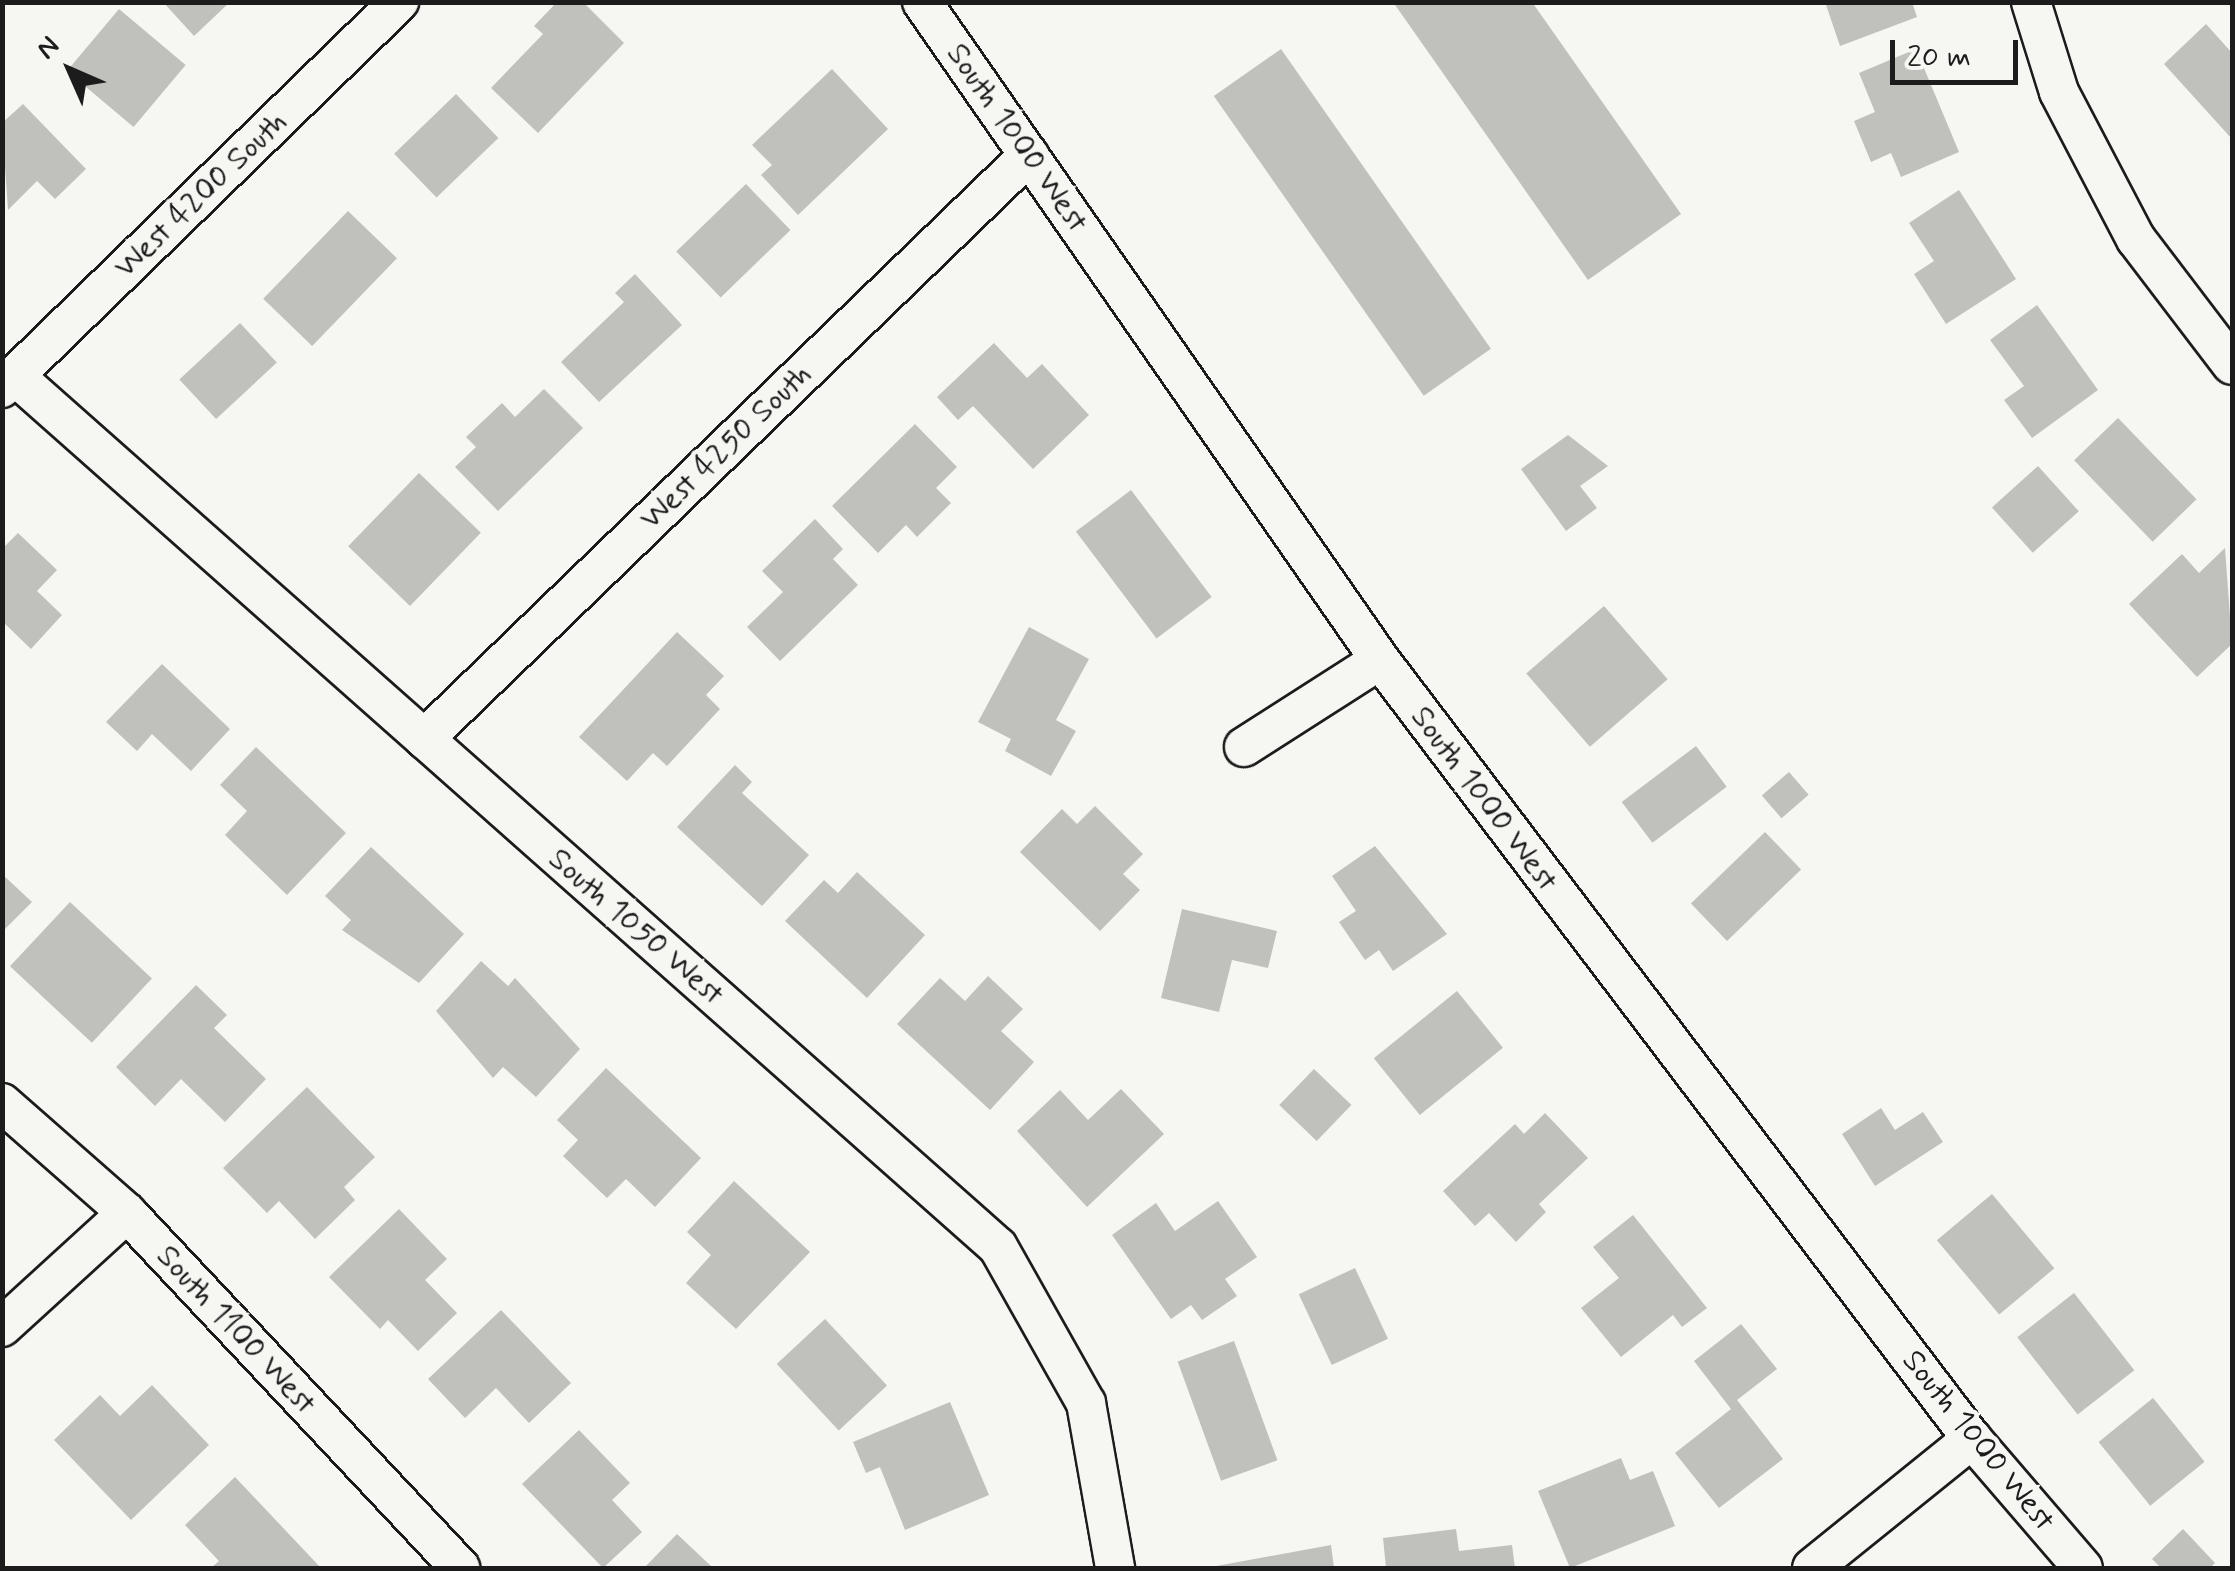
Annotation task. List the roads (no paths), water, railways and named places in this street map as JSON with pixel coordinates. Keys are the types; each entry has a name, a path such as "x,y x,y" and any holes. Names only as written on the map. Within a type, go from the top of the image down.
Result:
{"street":[{"name":"West 4200 South","path":"9,382 400,2"},
{"name":"South 1000 West","path":"922,2 1380,660 1972,1439 2083,1568"},
{"path":"2031,2 2059,92 2136,240 2225,342"},
{"name":"West 4250 South","path":"424,739 1029,155"},
{"name":"South 1050 West","path":"9,382 424,739 998,1247 1086,1403 1115,1568"},
{"path":"1244,746 1380,660"},
{"name":"South 1100 West","path":"2,1103 127,1213 460,1568"},
{"path":"2,1327 127,1213"},
{"path":"1812,1568 1972,1439"}]}
